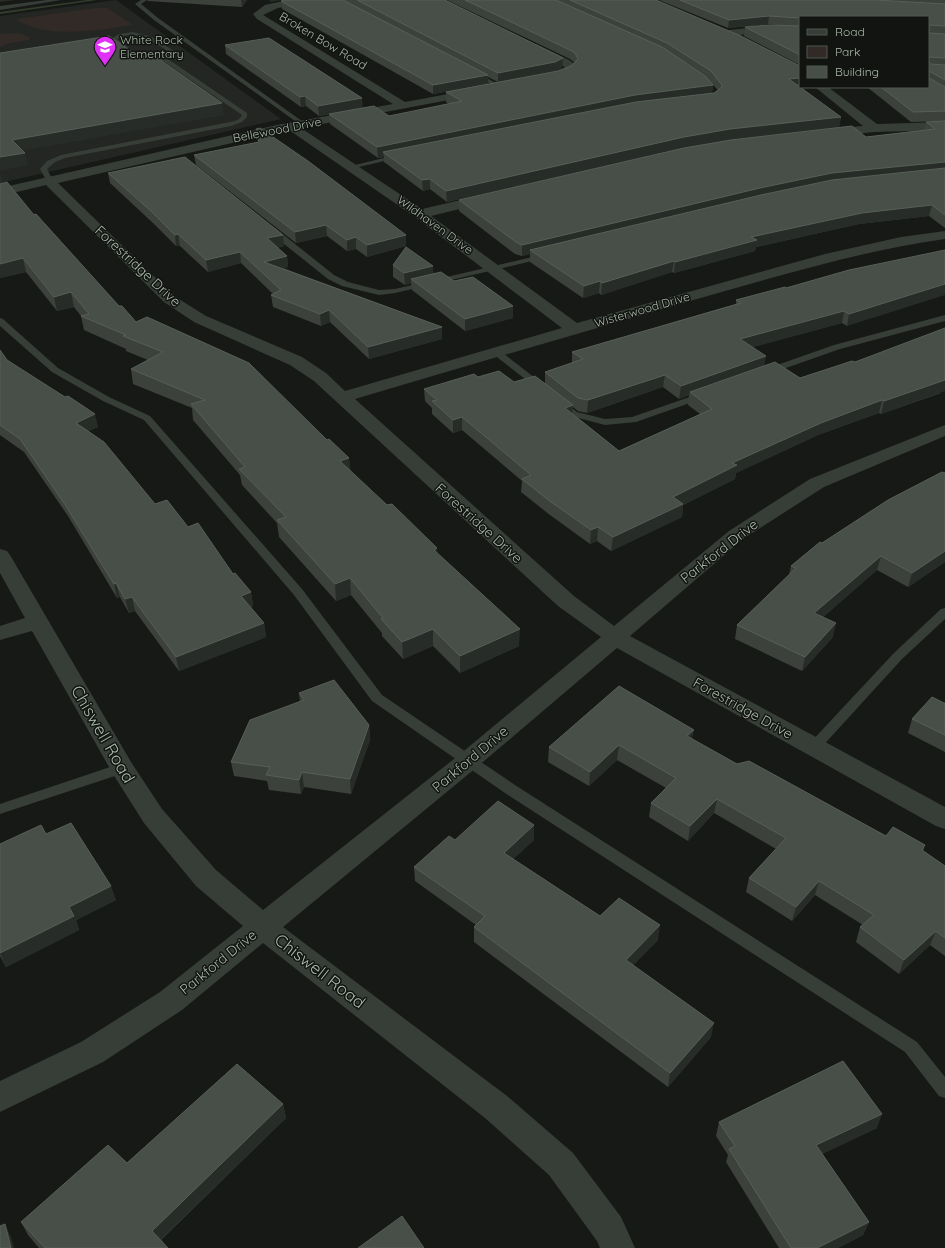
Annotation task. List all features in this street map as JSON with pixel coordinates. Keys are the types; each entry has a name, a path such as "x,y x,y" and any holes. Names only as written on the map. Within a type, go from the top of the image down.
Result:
{"street":[{"name":"Broken Bow Road","path":"311,0 271,7 261,10 258,14 260,17 404,106"},
{"path":"748,43 725,31 768,29 799,31"},
{"path":"523,41 570,65 571,69 566,73 536,80"},
{"name":"Bellewood Drive","path":"0,192 298,126 515,85"},
{"path":"822,88 874,128"},
{"name":"Wildhaven Drive","path":"298,126 350,167 420,214 574,329"},
{"path":"814,134 874,128 945,126"},
{"name":"Forestridge Drive","path":"49,181 169,299 206,322 296,361 320,377 566,601 615,637 945,819"},
{"path":"420,214 498,196"},
{"name":"Wisterwood Drive","path":"343,397 574,329 830,257 901,240 945,235"},
{"name":"Parkford Drive","path":"0,1098 92,1052 171,1001 468,761 736,535 817,483 945,430"},
{"name":"Chiswell Road","path":"0,555 122,768 153,816 206,878 263,927 496,1107 561,1164 609,1229 618,1248"},
{"path":"0,633 38,622"}],"lane":[{"path":"0,8 58,0"},
{"path":"144,0 138,4 298,126"},
{"path":"133,53 114,39 122,35 147,35 172,52 170,56 164,58 139,58"},
{"path":"49,181 43,169 54,160 63,156 231,124 240,121 244,117 245,114 164,58"},
{"path":"466,69 501,87"},
{"path":"350,167 410,154"},
{"path":"264,224 331,277 345,284 379,293 394,291 555,253"},
{"path":"757,376 837,347 945,318"},
{"path":"0,321 55,370 106,398 147,418 298,592 378,698 468,761 911,1047 945,1090"},
{"path":"496,352 574,414 605,422 633,420 713,392"},
{"path":"814,747 898,656 945,612"},
{"path":"0,809 122,768"}],"shaded area":[{"name":"White Rock Elementary","path":"116,0 281,119 0,183 0,16"}],"green space":[{"path":"95,8 107,8 133,25 73,32 41,30 16,19"},
{"path":"19,33 29,37 29,40 6,44 0,48 0,34"}],"building":[{"path":"343,0 488,75 433,85 281,1"},
{"path":"357,0 445,0 563,58 555,62 498,73"},
{"path":"465,0 556,0 662,47 705,76 713,85 635,95 377,147 329,114 374,106 389,116 462,101 446,92 558,71 571,66 578,59 575,53 570,50"},
{"path":"570,0 656,0 741,36 799,65 799,78 789,79 799,86 799,88 801,88 841,117 730,129 684,137 446,191 430,179 422,180 383,152 636,102 714,93 722,87 711,71 667,43"},
{"path":"680,0 876,0 945,4 945,26 929,25 929,16 799,16 799,18 769,16 729,20"},
{"path":"769,25 799,26 799,54 745,27"},
{"path":"929,33 945,34 945,58 929,58"},
{"path":"109,36 139,57 153,55 222,103 12,140 25,153 0,157 0,53"},
{"path":"269,38 362,98 318,106 305,96 300,97 225,45"},
{"path":"929,62 930,64 945,65 945,80 929,71"},
{"path":"929,78 945,87 945,111 913,112 882,88 929,88"},
{"path":"945,121 945,162 832,173 760,188 522,245 459,200 684,148 731,140 852,126 866,137 935,129 926,122"},
{"path":"260,128 308,161 406,235 367,245 356,237 347,240 326,225 295,232 194,155 259,142 256,129"},
{"path":"185,157 283,235 267,238 287,256 264,262 442,327 368,347 329,310 320,314 271,295 281,290 240,252 206,260 178,234 175,235 152,212 108,173"},
{"path":"945,168 945,215 932,205 862,213 751,237 757,240 675,262 674,261 602,283 600,281 584,286 530,250 761,195 832,180"},
{"path":"7,182 34,215 36,214 119,306 122,306 136,322 147,317 249,363 327,440 329,439 349,458 340,461 387,505 392,504 437,548 434,550 520,629 460,656 433,629 402,642 381,619 383,618 350,578 335,584 277,520 286,517 239,469 245,467 191,404 205,400 131,369 163,352 123,336 126,335 81,316 89,314 71,292 54,297 23,258 0,264 0,184"},
{"path":"406,247 433,266 404,273 393,265"},
{"path":"945,250 945,284 849,314 844,311 740,339 766,356 681,386 665,375 588,400 578,398 545,372 583,359 572,352 741,303 736,300 785,287 786,288 849,270"},
{"path":"441,272 454,281 473,277 513,306 465,319 411,279"},
{"path":"945,328 945,380 884,401 882,400 821,423 732,463 737,465 673,497 683,504 613,537 598,527 591,530 551,502 522,479 531,475 462,417 453,420 432,401 437,400 424,389 474,374 478,377 499,371 514,382 535,376 573,405 565,408 619,451 712,409 690,392 775,362 800,378 852,361 855,362"},
{"path":"0,350 7,360 65,397 68,396 95,414 76,423 104,442 155,504 167,500 188,527 198,523 233,574 235,573 251,592 241,596 264,623 176,657 132,597 125,599 116,583 114,584 64,503 20,439 0,425"},
{"path":"942,472 945,473 945,551 912,573 881,556 814,613 836,623 805,657 737,625 796,568 791,566 820,542 822,543 888,500"},
{"path":"334,680 369,725 350,779 302,772 299,780 266,775 270,767 231,762 250,720 304,700 299,693"},
{"path":"619,686 694,730 687,736 737,764 749,761 886,836 893,827 925,845 922,850 945,866 945,938 936,931 904,960 860,927 874,915 819,881 796,907 749,878 786,838 717,799 690,826 651,803 676,778 619,745 590,772 549,747"},
{"path":"932,697 945,703 945,735 912,719"},
{"path":"498,801 534,825 504,853 600,916 619,898 660,925 626,960 714,1023 670,1073 474,927 485,916 414,867 449,836 455,840"},
{"path":"71,823 111,886 69,907 74,916 0,953 0,844 41,825 46,834"},
{"path":"843,1061 882,1114 816,1145 869,1222 817,1248 791,1248 729,1149 735,1146 719,1122"},
{"path":"237,1064 283,1104 152,1231 168,1248 45,1248 21,1222 108,1145 127,1163"},
{"path":"402,1216 424,1248 358,1248"},
{"path":"5,1224 11,1248 0,1248 0,1226"}],"waterway":[{"path":"0,13 95,0"}],"place":[{"name":"White Rock Elementary","path":"105,66"}]}
